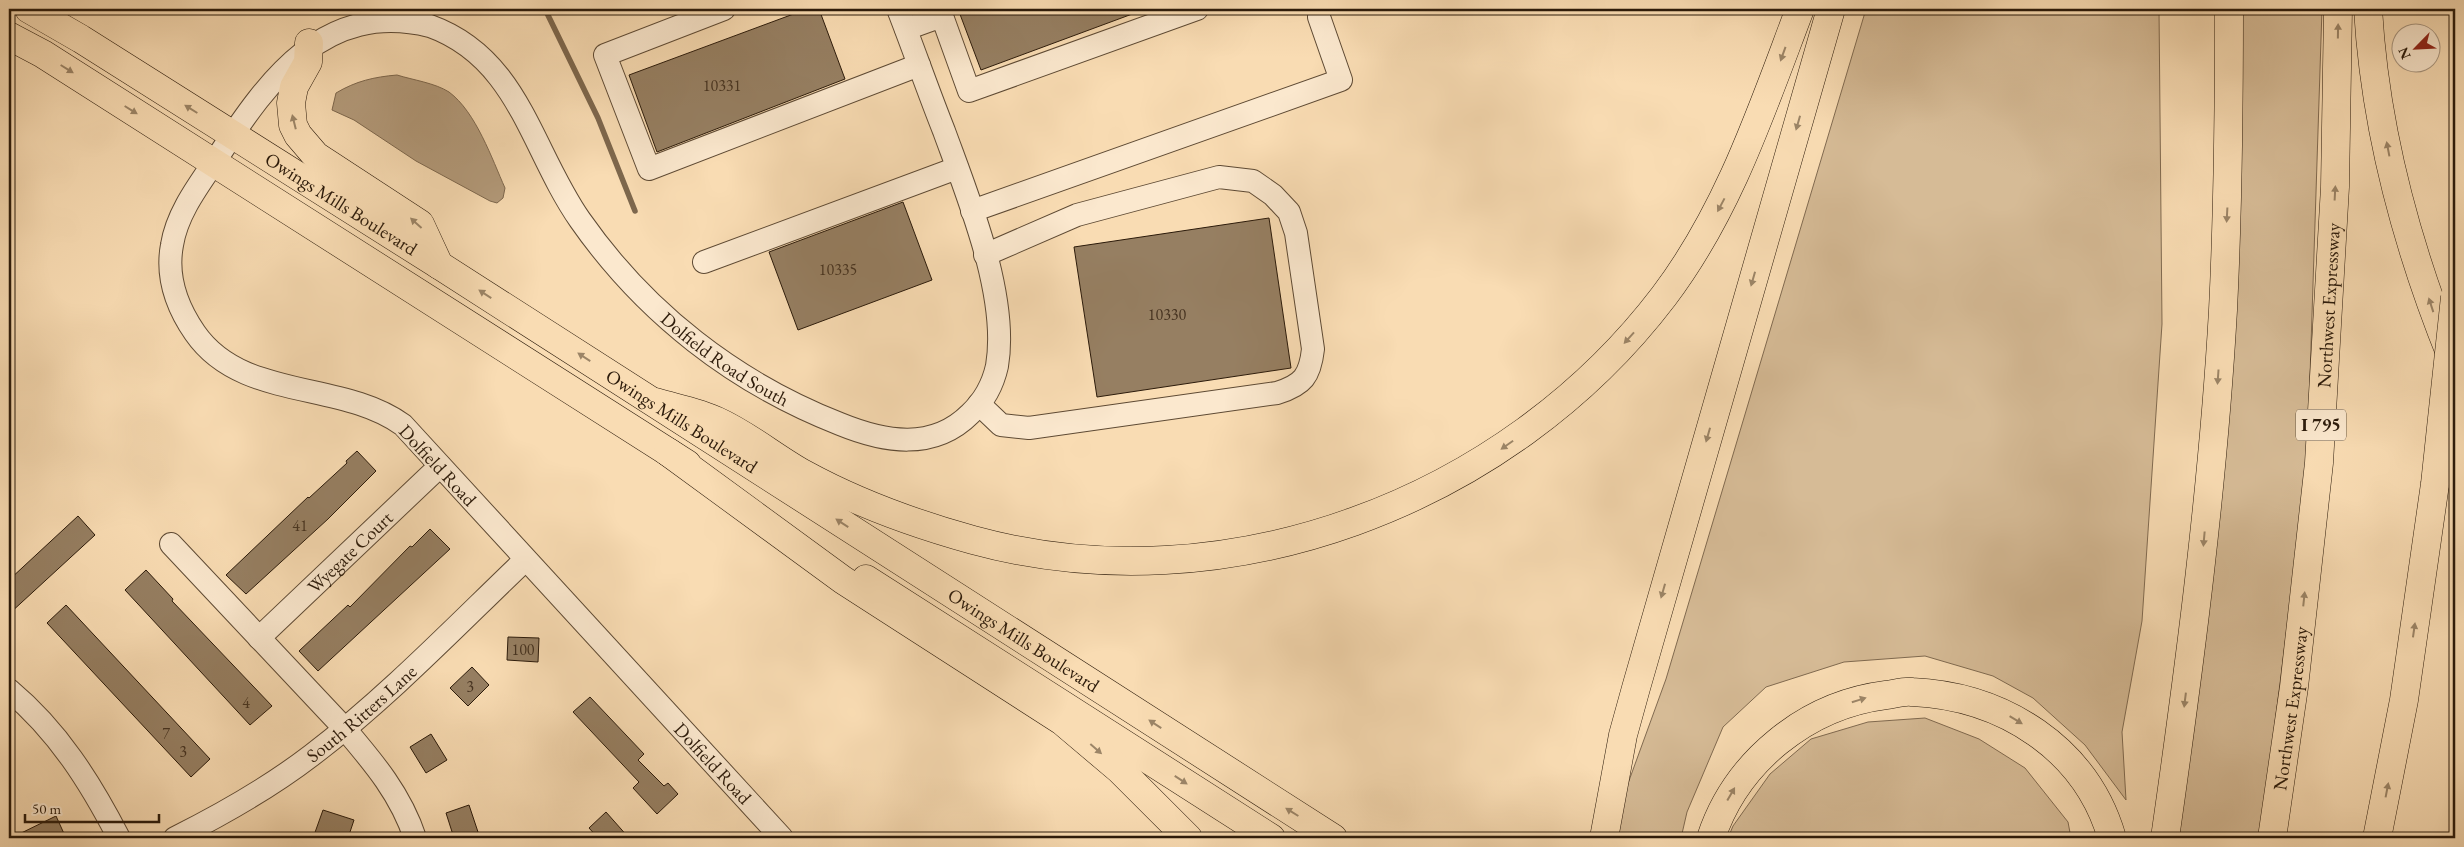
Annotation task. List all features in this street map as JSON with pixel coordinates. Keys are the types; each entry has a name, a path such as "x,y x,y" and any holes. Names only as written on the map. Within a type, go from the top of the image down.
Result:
{"main road":[{"name":"Owings Mills Boulevard","path":"29,9 81,39 439,264 1333,838"},
{"path":"655,402 717,421 802,473 841,493 931,528 1021,550 1105,559 1180,558 1255,549 1302,538 1359,520 1430,490 1498,451 1533,427 1590,378 1641,324 1687,263 1724,200 1751,138 1800,9"},
{"path":"1604,838 1613,784 1633,698 1831,9"},
{"path":"2212,9 2216,147 2228,187"},
{"path":"2165,838 2202,560 2223,312 2228,187 2229,9"},
{"name":"Northwest Expressway","path":"2272,838 2294,687 2319,464 2336,187 2338,9"},
{"path":"2368,9 2374,69 2393,176 2420,270 2455,367"},
{"name":"Owings Mills Boulevard","path":"9,36 43,54 1271,838"},
{"path":"309,43 308,62 294,87 291,103 293,125 298,134 316,156 420,224 439,264"},
{"path":"214,163 254,170 968,623 1108,694"},
{"path":"2377,838 2404,700 2435,484 2455,297"},
{"path":"668,452 843,580 1062,721 1120,770 1188,838"},
{"path":"1711,838 1716,823 1734,789 1763,755 1792,730 1824,711 1865,697 1911,692 1963,699 2007,715 2039,734 2068,758 2093,791 2112,838"}],"street":[{"path":"724,9 605,55 649,169 919,65"},
{"path":"902,19 942,16 969,91 1196,9"},
{"path":"972,211 1341,80 1319,17"},
{"name":"Dolfield Road South","path":"233,135 274,78 309,43 345,25 384,19 414,22 429,26 465,42 493,67 506,85 578,217 628,281 688,338 771,392 829,420 868,435 888,440 924,439 942,433 959,424 980,404 990,388 996,370 999,350 995,300 985,255 957,168 902,19"},
{"path":"930,94 966,81"},
{"name":"Dolfield Road","path":"233,135 188,204 176,228 171,248 170,266 173,288 182,311 204,345 221,361 244,373 385,412 403,425 782,838"},
{"path":"704,262 957,168"},
{"path":"980,404 1001,425 1029,428 1277,393 1291,389 1302,381 1310,367 1312,349 1296,233 1289,212 1273,195 1252,181 1219,176 1077,215 985,255"},
{"name":"Wyegate Court","path":"259,638 440,466"},
{"path":"171,544 345,729 391,785 415,838"},
{"name":"South Ritters Lane","path":"175,838 222,814 275,782 345,729 525,560"},
{"path":"9,690 44,724 69,753 97,796 119,838"}],"shaded area":[{"path":"1866,9 2159,9 2162,324 2142,621 2122,732 2126,800 2085,745 2033,698 1993,676 1925,656 1844,662 1766,687 1723,727 1687,812 1681,838 1617,838 1622,800 1666,679"},
{"path":"2240,9 2322,9 2307,468 2265,803 2258,838 2176,838"},
{"path":"397,75 431,84 449,92 467,111 489,150 505,188 503,198 497,203 416,161 354,120 332,110 336,93 343,89 365,80"},
{"path":"1925,718 1979,739 2025,768 2068,822 2071,838 1728,838 1733,826 1770,774 1811,739 1868,722"}],"building":[{"path":"807,9 819,9 845,79 657,152 629,75"},
{"path":"958,9 1143,9 1143,10 981,70"},
{"path":"903,202 932,280 798,330 769,252"},
{"path":"1269,218 1291,368 1097,397 1074,247"},
{"path":"357,451 376,471 328,519 246,594 226,575 308,497 347,463 346,461"},
{"path":"78,516 95,535 9,614 9,580"},
{"path":"430,529 450,549 318,671 299,651 348,605 350,607 410,546 412,547"},
{"path":"146,570 173,599 172,601 272,706 250,725 125,590"},
{"path":"66,605 210,759 191,777 47,623"},
{"path":"508,637 539,638 538,662 507,660"},
{"path":"472,667 489,685 468,706 450,688"},
{"path":"590,697 644,754 638,760 664,786 668,783 678,794 657,814 633,788 639,782 573,712"},
{"path":"431,734 447,760 426,773 410,747"},
{"path":"469,805 479,835 470,838 454,838 446,813"},
{"path":"323,810 354,820 348,838 313,838"},
{"path":"606,812 629,838 598,838 589,828"},
{"path":"56,816 66,838 11,838"}],"waterway":[{"path":"545,9 598,118 635,211"}]}
